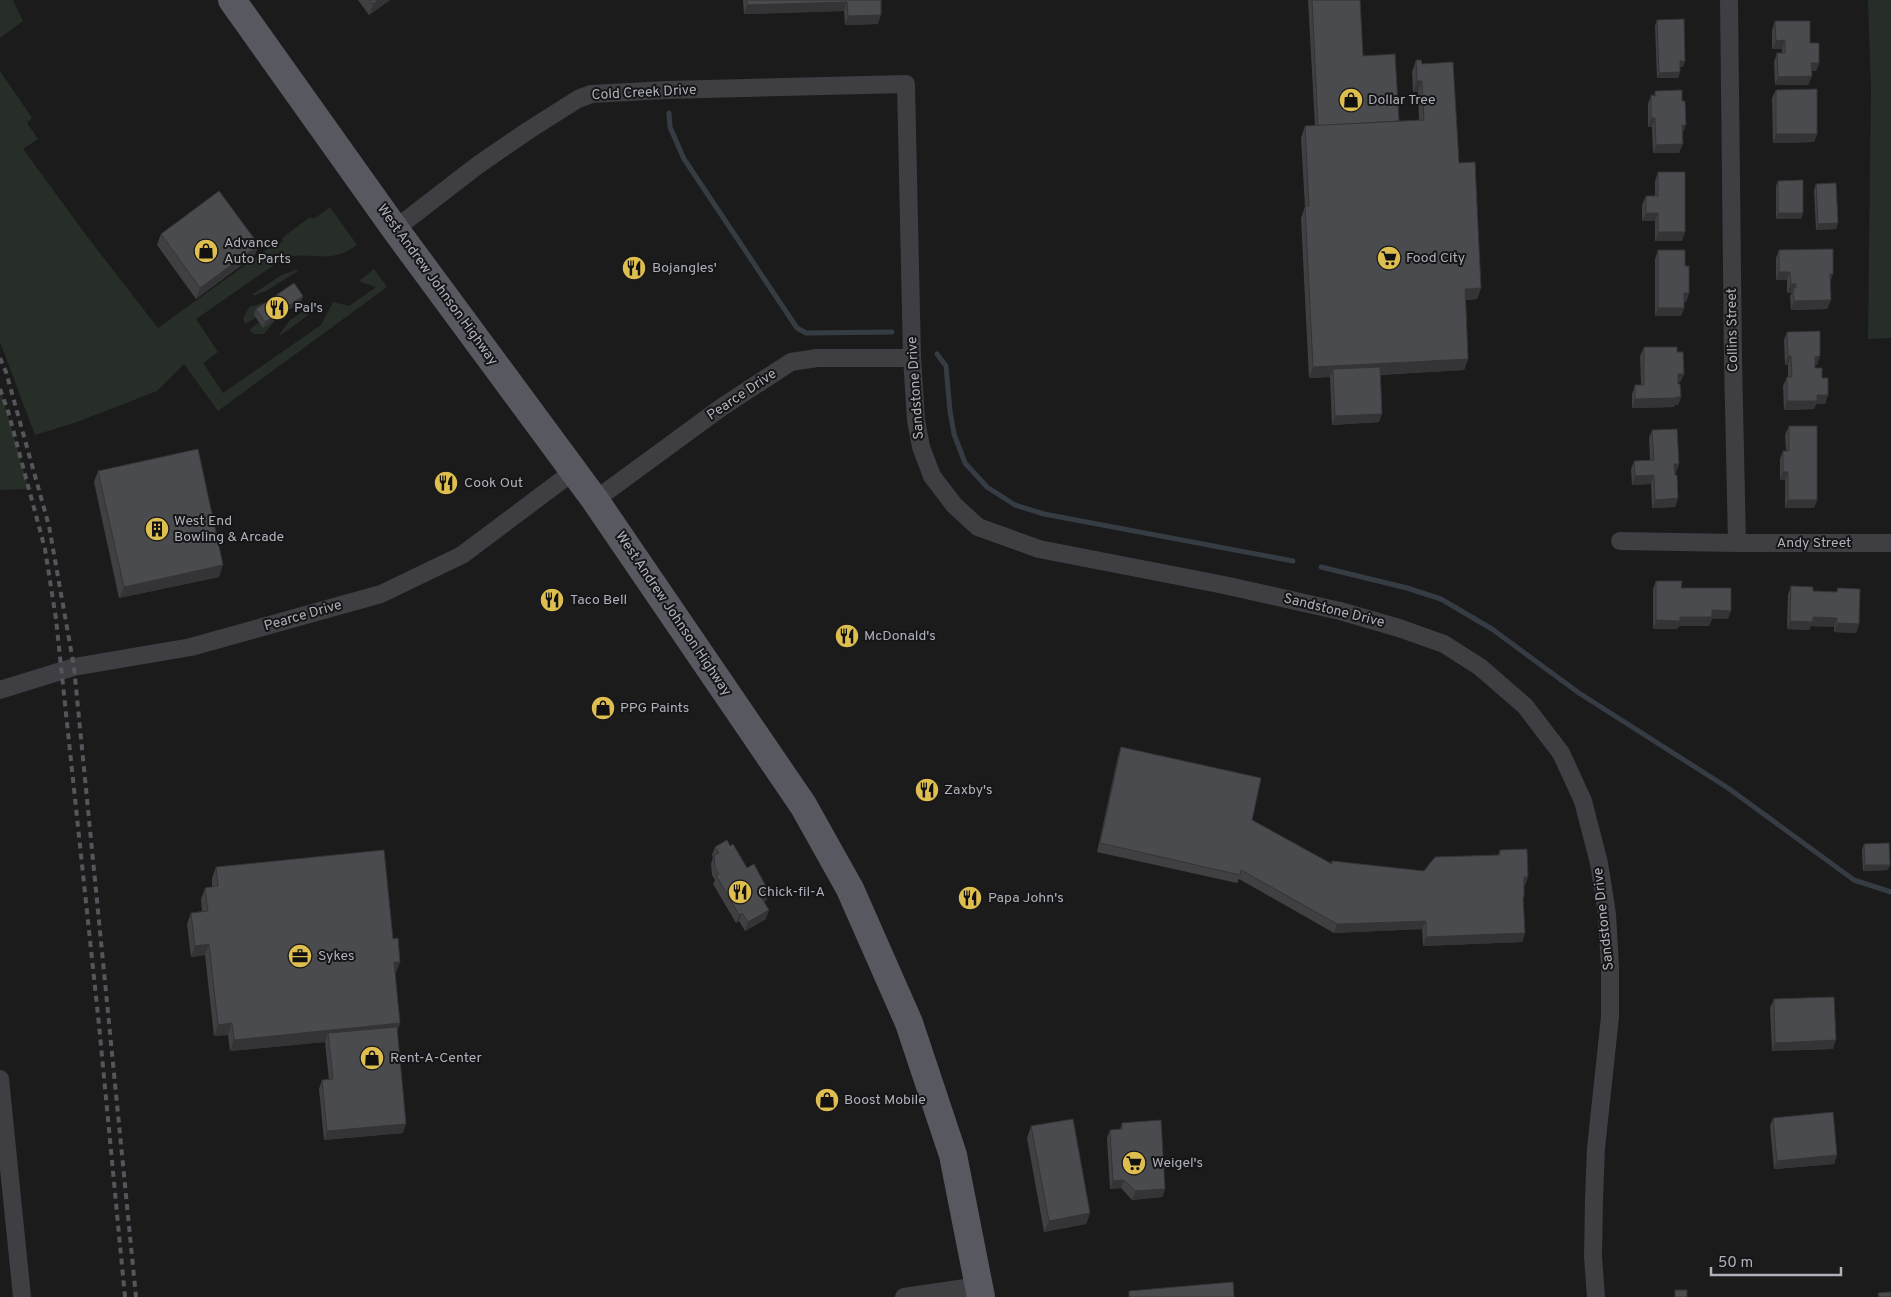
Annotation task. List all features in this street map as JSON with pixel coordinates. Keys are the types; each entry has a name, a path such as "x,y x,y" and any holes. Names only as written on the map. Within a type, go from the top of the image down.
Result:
{"main road":[{"name":"West Andrew Johnson Highway","path":"232,0 395,229 596,500 803,805 850,889 909,1023 953,1156 980,1291"}],"street":[{"name":"Collins Street","path":"1729,0 1737,543"},
{"name":"Cold Creek Drive","path":"395,229 529,130 578,98 591,94 666,90 906,84"},
{"name":"Sandstone Drive","path":"906,84 912,358 916,420 924,454 932,476 954,505 978,527 1039,549 1224,585 1332,609 1399,628 1444,644 1480,666 1525,706 1561,753 1583,801 1599,863 1606,914 1610,967 1610,1017 1596,1148 1593,1257 1596,1297"},
{"name":"Pearce Drive","path":"596,500 722,407 791,362 817,358 912,358"},
{"name":"Pearce Drive","path":"0,690 74,667 191,647 381,594 462,554 574,471"},
{"path":"1620,542 1737,543"},
{"name":"Andy Street","path":"1737,543 1891,543"},
{"path":"0,1079 22,1297"},
{"path":"904,1297 980,1291"}],"shaded area":[{"path":"0,0 13,0 23,21 0,38"},
{"path":"1868,0 1891,0 1891,338 1868,339 1871,89"},
{"path":"0,71 32,118 27,123 38,139 23,149 158,328 269,248 272,249 283,241 282,238 310,217 314,219 330,207 357,245 337,255 284,258 196,319 218,352 203,363 223,393 321,325 333,302 349,306 376,287 360,280 374,269 387,287 218,411 184,364 157,391 77,422 35,435 0,342"},
{"path":"295,270 298,271 266,291 253,296 253,294 280,276"},
{"path":"263,303 265,307 254,315 256,318 245,324 243,318 249,307"},
{"path":"315,304 317,306 311,313 279,335 290,320"},
{"path":"278,317 264,334 254,334 249,330 259,322 263,328"},
{"path":"0,389 29,489 0,490"}],"building":[{"path":"370,0 378,0 373,4"},
{"path":"747,0 881,0 881,15 848,16 847,2 747,5"},
{"path":"1312,0 1360,0 1363,56 1395,54 1399,121 1318,126"},
{"path":"1684,19 1685,61 1680,61 1680,72 1659,73 1657,20"},
{"path":"1775,21 1810,21 1810,43 1819,43 1819,63 1811,63 1812,76 1778,77 1777,53 1785,53 1785,40 1776,41"},
{"name":"Food City","path":"1416,60 1421,60 1422,64 1453,62 1459,163 1475,162 1481,288 1465,289 1468,359 1313,367 1305,206 1309,206 1305,126 1424,120 1422,81 1417,81"},
{"path":"1817,89 1817,134 1776,134 1776,90"},
{"path":"1682,90 1682,101 1685,101 1686,125 1682,125 1683,144 1656,145 1655,118 1651,118 1651,95 1656,96 1655,91"},
{"path":"1658,172 1685,172 1685,232 1658,232 1658,213 1646,213 1646,196 1658,196"},
{"path":"1803,180 1803,213 1778,213 1778,181"},
{"path":"1836,183 1838,223 1818,224 1816,184"},
{"name":"Advance Auto Parts","path":"219,191 259,245 200,288 161,234"},
{"path":"1833,249 1833,274 1830,274 1831,300 1794,301 1793,288 1796,288 1796,284 1791,284 1790,272 1779,272 1779,250"},
{"path":"1658,250 1685,250 1685,266 1689,266 1689,293 1684,293 1684,308 1658,308"},
{"name":"Pal's","path":"294,283 303,296 265,322 256,309"},
{"path":"1820,331 1820,356 1815,357 1815,368 1822,368 1822,378 1828,378 1828,395 1817,395 1817,401 1787,401 1787,377 1792,377 1791,356 1788,356 1787,332"},
{"path":"1644,347 1677,347 1677,352 1683,352 1684,374 1678,374 1681,397 1635,399 1635,385 1644,385"},
{"path":"1380,367 1382,414 1335,416 1333,369"},
{"path":"1789,426 1817,426 1817,500 1788,500 1788,472 1783,472 1783,451 1789,451"},
{"path":"1677,429 1679,464 1674,464 1675,475 1677,475 1678,498 1655,500 1654,475 1635,476 1634,461 1654,460 1652,430"},
{"name":"West End Bowling & Arcade","path":"198,449 223,565 124,587 98,471"},
{"path":"1656,581 1682,581 1681,588 1731,588 1731,611 1712,610 1712,617 1680,617 1680,621 1656,620"},
{"path":"1791,586 1813,587 1813,591 1837,592 1838,588 1860,589 1859,624 1837,623 1837,618 1813,617 1813,622 1790,621"},
{"path":"1121,747 1261,778 1252,820 1332,864 1332,861 1424,871 1435,857 1500,855 1500,850 1527,849 1528,877 1524,877 1523,897 1525,933 1426,937 1426,921 1337,924 1241,870 1240,875 1100,843"},
{"name":"Chick-fil-A","path":"727,840 730,846 733,844 747,868 754,864 769,892 761,897 769,910 748,922 742,913 739,915 716,875 719,874 715,867 714,855 719,853 715,847"},
{"path":"1889,843 1890,865 1865,865 1864,844"},
{"name":"Sykes","path":"384,850 393,939 398,938 400,962 394,962 400,1023 234,1040 232,1023 218,1025 209,944 195,946 191,913 208,911 205,888 218,886 216,867"},
{"path":"1834,997 1836,1040 1775,1043 1774,999"},
{"path":"397,1027 406,1124 327,1131 322,1080 333,1079 328,1033"},
{"path":"1833,1112 1837,1155 1777,1161 1773,1118"},
{"path":"1073,1119 1090,1213 1049,1221 1031,1126"},
{"name":"Weigel's","path":"1161,1120 1165,1189 1135,1191 1124,1180 1113,1181 1110,1130 1122,1129 1122,1123"},
{"path":"1233,1282 1234,1297 1129,1297 1129,1291"},
{"path":"1675,1290 1687,1290 1687,1297 1675,1297"},
{"path":"1891,1292 1891,1297 1879,1297 1878,1293"}],"waterway":[{"path":"669,113 670,127 684,159 797,328 806,333 892,332"},
{"path":"937,354 946,366 954,434 965,463 987,487 1015,505 1044,514 1293,561"},
{"path":"1321,567 1407,588 1441,599 1492,629 1579,693 1728,788 1854,880 1891,892"}],"railway":[{"path":"0,358 6,372 49,526 74,667 136,1297"},
{"path":"0,389 8,411 45,549 56,619 99,1025 125,1297"}],"place":[{"name":"Dollar Tree","path":"1351,100"},
{"name":"Advance Auto Parts","path":"206,251"},
{"name":"Food City","path":"1389,258"},
{"name":"Bojangles'","path":"634,268"},
{"name":"Pal's","path":"277,308"},
{"name":"Cook Out","path":"446,483"},
{"name":"West End Bowling & Arcade","path":"157,529"},
{"name":"Taco Bell","path":"552,600"},
{"name":"McDonald's","path":"847,636"},
{"name":"PPG Paints","path":"603,708"},
{"name":"Zaxby's","path":"927,790"},
{"name":"Chick-fil-A","path":"740,892"},
{"name":"Papa John's","path":"970,898"},
{"name":"Sykes","path":"300,956"},
{"name":"Rent-A-Center","path":"372,1058"},
{"name":"Boost Mobile","path":"827,1100"},
{"name":"Weigel's","path":"1134,1163"}]}
